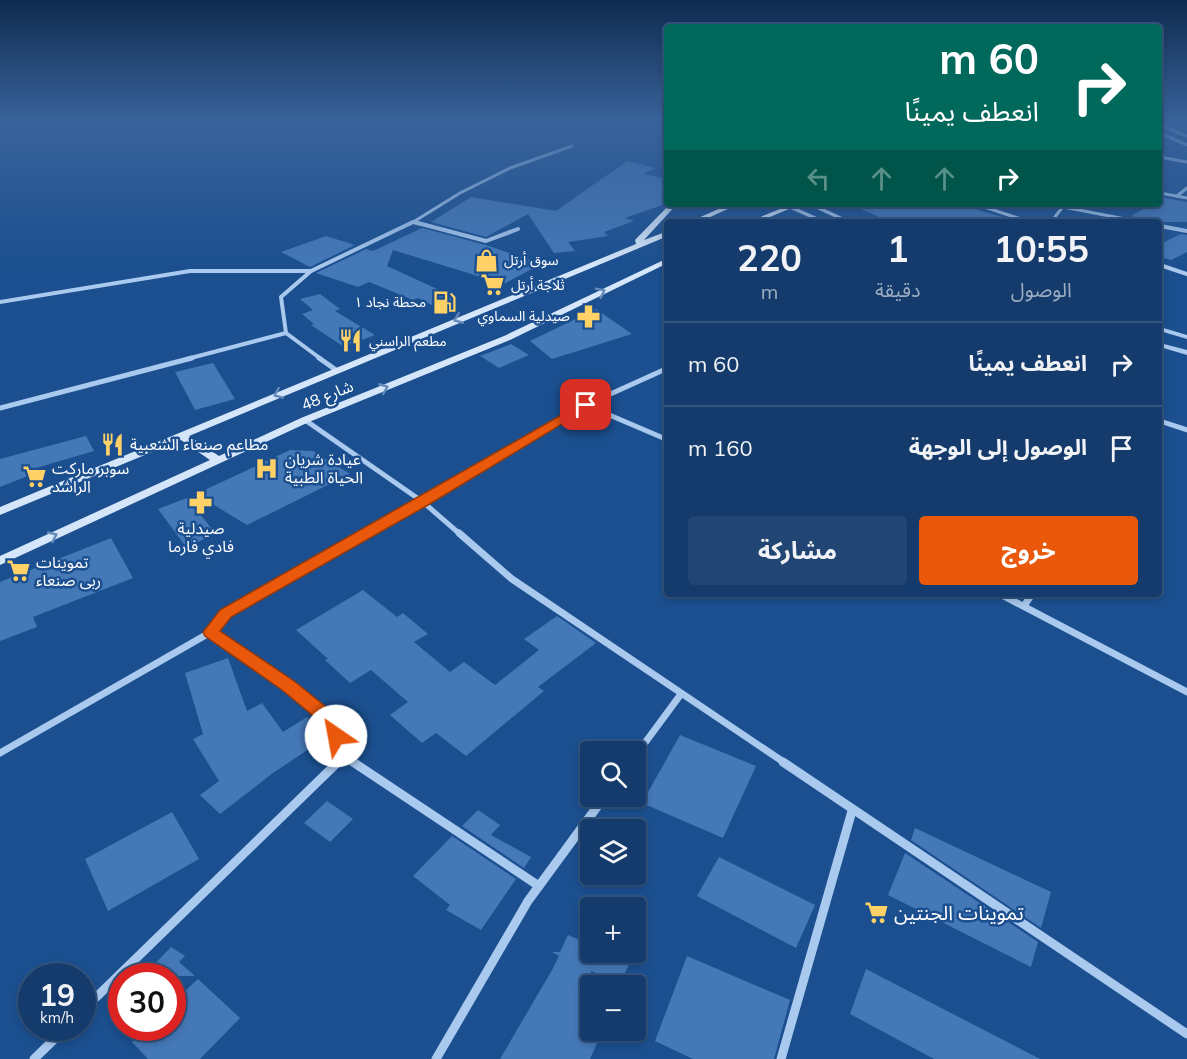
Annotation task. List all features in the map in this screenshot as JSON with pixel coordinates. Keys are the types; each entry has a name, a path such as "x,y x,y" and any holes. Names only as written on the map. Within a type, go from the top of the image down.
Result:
{"main road":[{"path":"632,248 671,207"},
{"path":"700,219 729,207"},
{"path":"758,219 783,207"},
{"name":"شارع 48","path":"0,511 664,235"},
{"name":"شارع 48","path":"0,561 304,420 507,338 664,262"},
{"path":"181,435 218,460"}],"street":[{"path":"336,370 286,333 281,297 311,271 413,222 460,193 509,168"},
{"path":"1177,196 1187,188"},
{"path":"1162,193 1187,198"},
{"path":"791,207 818,219"},
{"path":"816,207 843,219"},
{"path":"984,207 1021,219"},
{"path":"1053,219 1062,207"},
{"path":"1073,207 1127,219"},
{"path":"413,222 486,241 518,229"},
{"path":"1162,226 1187,231"},
{"path":"1162,266 1187,274"},
{"path":"0,302 73,292 190,271 311,271"},
{"path":"1162,330 1187,337"},
{"path":"0,408 286,333"},
{"path":"1162,346 1187,353"},
{"path":"0,753 211,632 226,614 423,502 586,405 664,370"},
{"path":"586,405 664,438"},
{"path":"304,420 423,502 512,579 852,811 1187,1034"},
{"path":"1162,422 1187,430"},
{"path":"1006,597 1187,692"},
{"path":"1024,606 1030,597"},
{"path":"211,632 288,686 330,720 344,756 539,886"},
{"path":"646,741 681,694"},
{"path":"96,997 344,756"},
{"path":"436,1059 539,886 597,807"},
{"path":"781,1059 852,811"},
{"path":"34,1059 53,1041"}],"building":[{"path":"616,168 655,168 643,174 664,178 664,204 625,218 634,221 604,232 608,236 568,242 575,251 554,253 528,214 486,237 431,222 471,197 556,211"},
{"path":"1162,197 1187,202 1187,222 1162,222 1162,219 1142,219 1131,216 1147,207 1162,207"},
{"path":"856,207 969,207 1005,218 1005,219 884,219"},
{"path":"422,228 486,245 541,264 504,284 393,250 387,266 459,299 438,308 418,298 413,300 369,282 358,287 316,273 366,249 373,251"},
{"path":"1181,234 1187,235 1187,252 1171,260 1162,258 1162,243"},
{"path":"326,236 355,245 310,267 281,252"},
{"path":"320,294 340,309 335,311 375,335 344,347 311,325 314,324 302,314 313,310 300,299"},
{"path":"596,309 632,334 552,359 530,341"},
{"path":"511,344 529,355 499,368 480,356"},
{"path":"213,363 235,399 195,410 175,372"},
{"path":"86,436 94,451 26,471 30,475 0,487 0,459"},
{"path":"290,450 313,451 350,474 247,525 196,494"},
{"path":"187,498 216,534 186,547 158,509"},
{"path":"111,538 133,578 33,617 37,627 0,641 0,582"},
{"path":"363,590 397,617 403,613 428,634 414,642 450,672 464,662 495,685 539,650 524,639 557,616 596,643 538,687 544,691 466,756 436,733 422,743 390,715 408,702 371,670 350,683 296,630"},
{"path":"228,658 247,711 262,703 283,732 307,717 327,737 273,773 220,814 200,795 219,781 193,739 203,734 185,673"},
{"path":"680,735 756,766 723,838 646,805 646,796"},
{"path":"327,801 353,819 330,842 304,823"},
{"path":"478,810 500,825 491,835 531,857 524,868 462,826"},
{"path":"172,812 199,859 108,911 85,859"},
{"path":"915,828 1051,892 1041,928 911,840"},
{"path":"452,836 516,879 481,930 446,910 450,905 413,876"},
{"path":"905,853 1038,942 1031,967 888,895"},
{"path":"719,857 815,905 796,948 697,896"},
{"path":"568,935 580,940 580,963 629,963 624,975 599,975 591,971 591,975 580,975 580,1041 598,1041 590,1059 500,1059 559,956 552,952 560,952"},
{"path":"171,947 185,956 180,963 156,963"},
{"path":"687,956 790,1000 774,1059 693,1059 655,1041"},
{"path":"186,968 195,976 186,976"},
{"path":"866,969 1040,1059 934,1059 850,1014"},
{"path":"198,979 240,1018 200,1059 148,1059 133,1041 186,1041 186,990"}],"place":[{"name":"سوق أرتل","path":"486,260"},
{"name":"ثلاجة أرتل","path":"493,285"},
{"name":"محطة نجاد ١","path":"444,302"},
{"name":"صيدلية السماوي","path":"588,316"},
{"name":"مطعم الراسني","path":"351,341"},
{"name":"مطاعم صنعاء الشعبية","path":"112,444"},
{"name":"عيادة شريان الحياة الطبية","path":"267,468"},
{"name":"سوبر ماركت الراشد","path":"34,477"},
{"name":"صيدلية فادي فارما","path":"201,503"},
{"name":"تموينات ربى صنعاء","path":"18,571"},
{"name":"تموينات الجنتين","path":"876,912"}],"route":[{"path":"336,736 330,720 288,686 211,632 226,614 423,502 586,405"}]}
